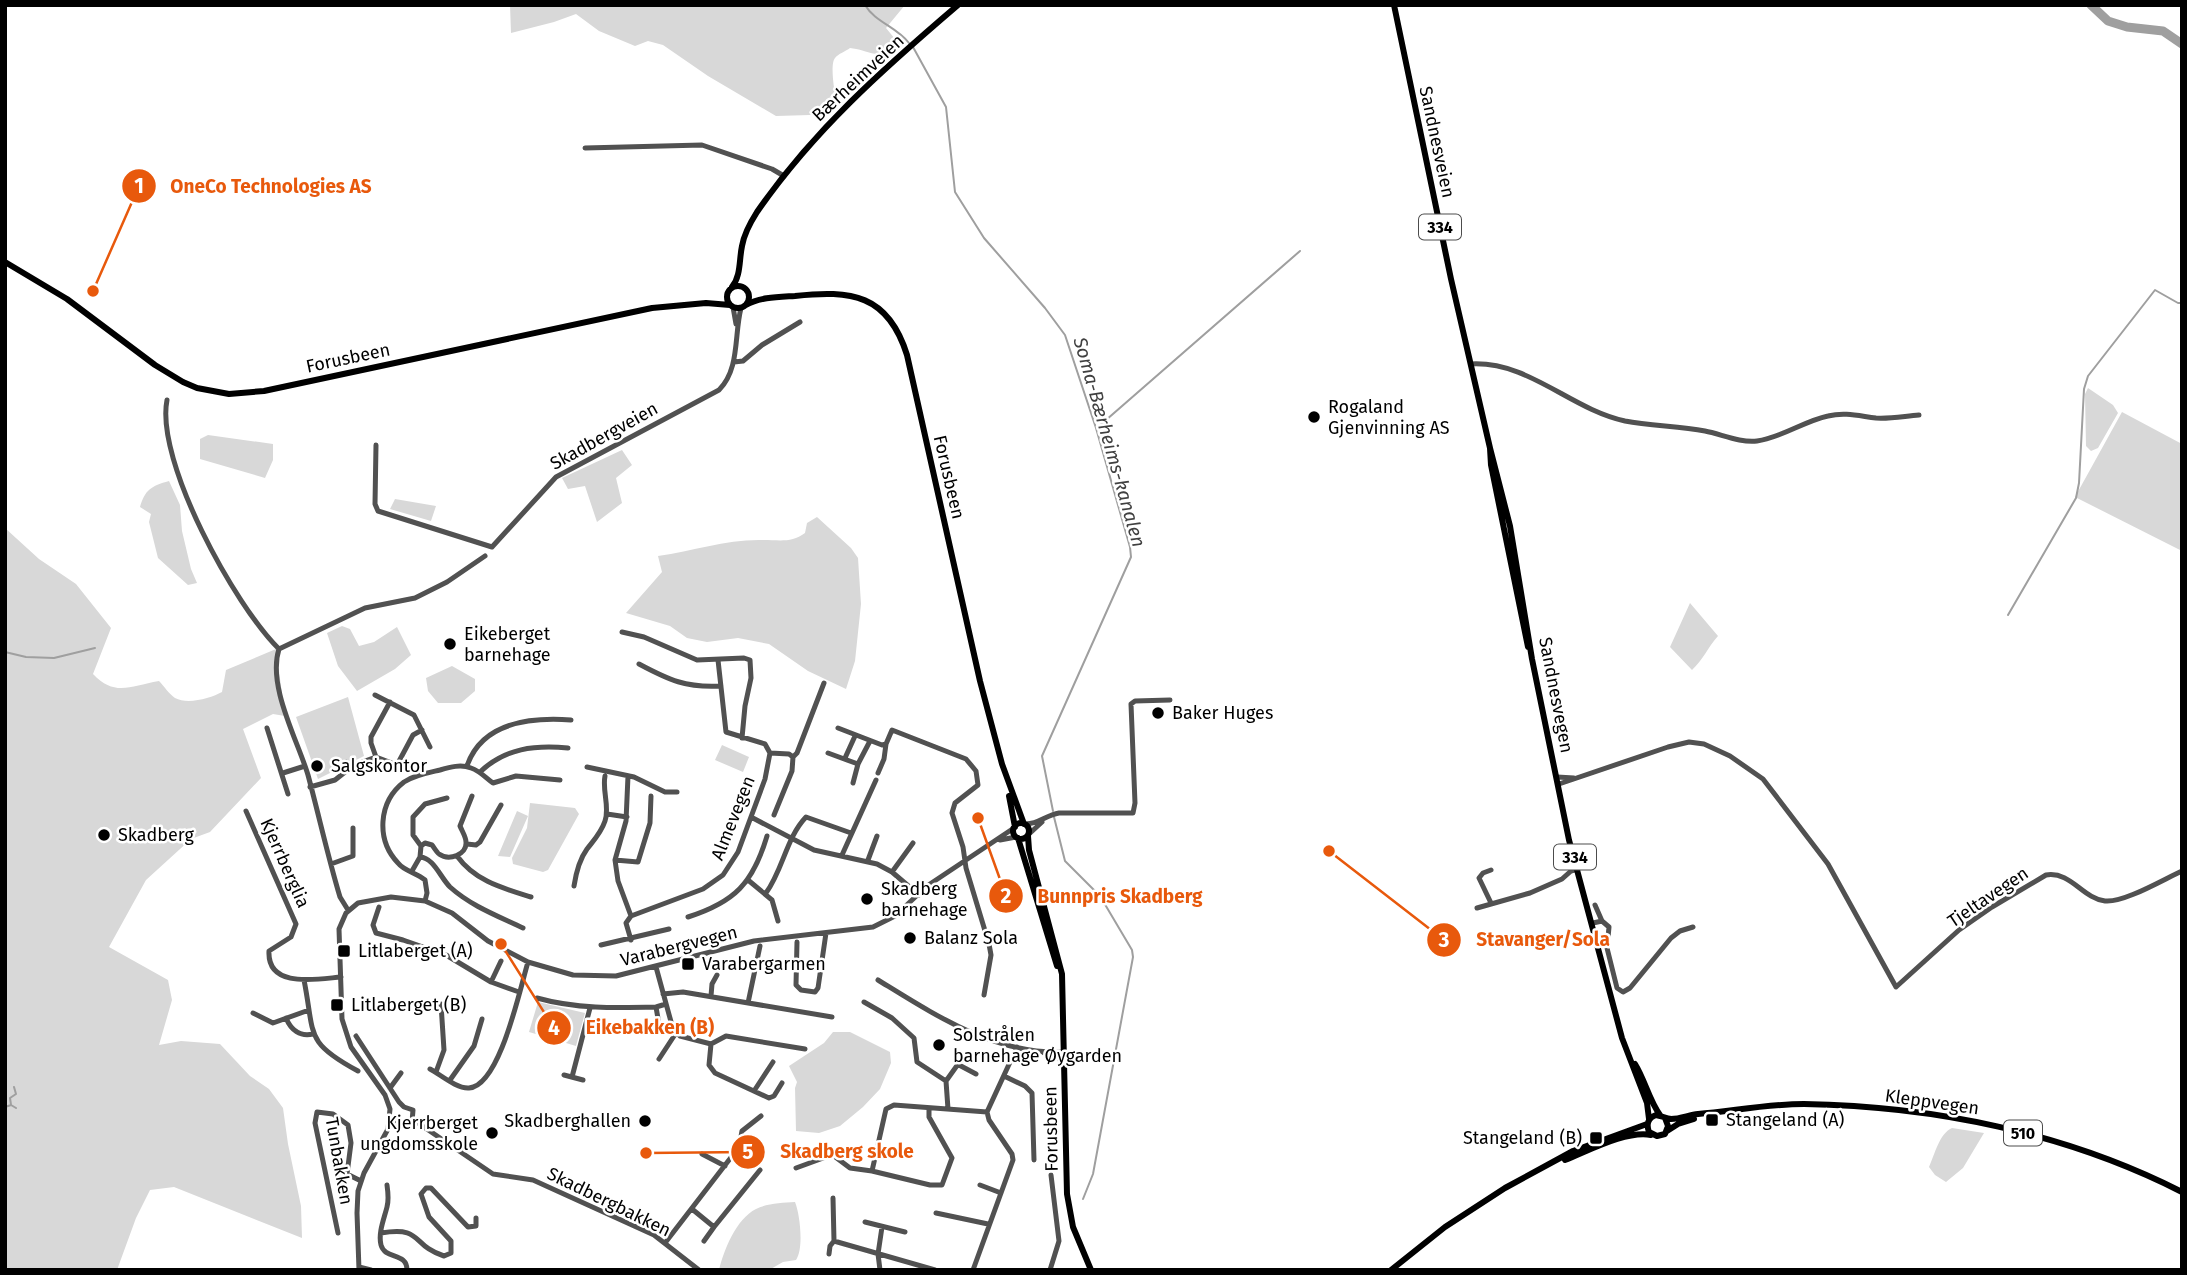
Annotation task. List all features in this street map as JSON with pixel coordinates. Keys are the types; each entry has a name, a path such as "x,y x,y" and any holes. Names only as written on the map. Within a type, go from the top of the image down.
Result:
{"main road":[{"name":"Bærheimveien","path":"740,265 748,229 815,136 958,5"},
{"name":"Sandnesveien","path":"1394,5 1447,260 1510,526"},
{"name":"Forusbeen","path":"5,264 67,299 169,374 197,388 229,394 264,391 643,310 706,303 744,306 774,298 825,293 855,296 880,310 900,335 907,355 980,681 1002,764 1014,827 1062,984"},
{"path":"740,265 749,300 744,306"},
{"path":"731,306 726,297 740,265"},
{"name":"Forusbeen","path":"706,303 724,296 730,289 746,289 758,296 774,298"},
{"name":"Sandnesveien","path":"1490,448 1525,639 1532,659"},
{"name":"Sandnesvegen","path":"1510,526 1532,659 1569,840 1628,1053 1647,1104 1648,1121"},
{"name":"Forusbeen","path":"1002,764 1028,827 1029,850 1060,961 1067,1194 1073,1227 1091,1270"},
{"path":"1014,827 1025,824"},
{"path":"1017,838 1028,835"},
{"name":"Sandnesvegen","path":"1628,1053 1642,1076 1654,1106 1662,1116"},
{"name":"Kleppvegen","path":"1391,1270 1464,1214 1505,1188 1573,1151 1662,1116 1675,1119 1803,1104 1941,1116 1996,1126 2082,1150 2152,1177 2182,1192"},
{"name":"Kleppvegen","path":"1549,1165 1625,1138 1647,1133 1661,1136 1678,1124 1708,1114"},
{"path":"1662,1116 1668,1126 1667,1130"},
{"path":"1648,1121 1647,1128 1653,1135"}],"street":[{"path":"585,148 702,145 772,169 784,177"},
{"name":"Skadbergveien","path":"376,445 375,503 380,513 492,547 556,477 719,390 729,378 734,362 736,327 731,306"},
{"name":"Skadbergveien","path":"736,327 744,306"},
{"name":"Skadbergveien","path":"734,362 743,361 762,345 800,322"},
{"path":"1471,364 1516,371 1592,410 1638,423 1704,431 1742,440 1757,441 1827,416 1849,413 1878,418 1919,415"},
{"path":"167,400 165,411 170,446 185,493 237,593 279,649 276,670 284,706 305,766 340,897 350,909 342,919 339,929 342,1019 347,1039 385,1096 390,1109 383,1140 361,1181 356,1213 359,1268 371,1270"},
{"path":"279,649 365,608 415,598 447,582 485,556"},
{"path":"622,632 643,637 692,659 744,658 752,662 742,738"},
{"path":"719,660 723,729 727,733 765,744 770,753 789,754 793,757"},
{"path":"639,664 682,684 698,687 721,686"},
{"path":"774,815 792,771 793,757 797,753 824,683"},
{"path":"375,695 414,715 430,747"},
{"path":"1028,835 1052,814 1133,813 1132,704 1135,701 1170,700"},
{"path":"376,757 370,740 390,702"},
{"path":"467,766 479,744 503,727 547,718 570,720"},
{"path":"267,727 288,794"},
{"path":"838,728 855,736 886,744"},
{"path":"310,787 335,780 360,763 376,757 397,765 413,735 422,730"},
{"path":"842,855 884,759 892,730 961,756 973,765 979,780 978,785 955,803 951,810 991,954 984,995"},
{"path":"845,758 855,736"},
{"path":"853,783 870,741"},
{"name":"Tjeltavegen","path":"1558,781 1689,742 1704,744 1754,771 1772,789 1828,864 1896,987 1959,930 2046,875 2056,873 2095,898 2106,901 2126,896 2182,870"},
{"path":"480,772 496,760 528,747 568,748"},
{"path":"356,753 360,763"},
{"name":"Almevegen","path":"631,916 703,889 717,880 735,860 765,779 770,753"},
{"path":"828,753 859,764"},
{"path":"335,766 346,762"},
{"path":"283,773 305,766"},
{"path":"423,900 427,885 425,880 398,864 386,844 383,820 389,800 401,785 418,775 467,766 493,783 516,776 560,780"},
{"path":"587,767 628,776 665,792 677,792"},
{"path":"574,886 581,858 599,834 607,814 605,776"},
{"path":"628,776 626,817 615,860 618,881 631,916 626,923 631,940"},
{"path":"421,846 430,844 442,856 457,856 464,850 467,844 460,826 472,796"},
{"path":"638,871 638,862 650,823 651,798 658,800"},
{"path":"412,871 420,857 421,846 413,835 413,817 425,804 447,799"},
{"path":"467,844 476,845 481,842 501,805"},
{"name":"Kjerrberglia","path":"246,811 292,912 296,928 289,940 270,949 268,956 274,968 284,977 304,980"},
{"path":"607,814 626,817"},
{"path":"751,817 814,850 868,860 904,881 917,898"},
{"path":"766,893 806,817 851,833"},
{"path":"1025,824 1044,820"},
{"path":"990,844 1014,827"},
{"path":"331,864 353,856 353,828"},
{"path":"688,917 717,906 740,890 755,870 767,836"},
{"path":"868,860 877,836"},
{"path":"990,844 1005,838 1017,838"},
{"path":"892,872 913,843"},
{"name":"Varabergvegen","path":"350,909 358,902 377,897 423,900 452,913 488,942 528,962 561,973 600,977 632,974 738,944 873,927 917,898 964,859 990,844"},
{"path":"457,856 467,868 485,881 531,897"},
{"path":"420,857 430,860 454,890 487,912 523,928"},
{"path":"615,860 638,862"},
{"path":"1491,870 1479,878 1491,903"},
{"path":"1477,908 1530,893 1579,873"},
{"path":"748,880 766,893 774,904 778,920"},
{"path":"1595,905 1602,921 1609,928 1607,948 1617,988 1623,992 1630,988 1671,937 1679,931 1693,928"},
{"path":"379,907 373,925 376,933 446,956 491,982 519,992"},
{"path":"1593,923 1602,921"},
{"path":"601,946 669,929"},
{"path":"797,942 796,985 801,990 815,992 818,988 826,933"},
{"path":"748,1003 760,946"},
{"path":"491,982 501,961"},
{"path":"441,1004 444,1049 433,1071 465,1088 474,1087 492,1070 498,1060 528,962"},
{"path":"656,967 676,1033"},
{"path":"711,996 712,984 717,975"},
{"path":"341,977 304,980 313,1034 329,1055 358,1072"},
{"path":"878,980 972,1034 1064,1061"},
{"path":"663,994 683,992 832,1017"},
{"path":"546,1001 549,993"},
{"path":"537,998 590,1008 656,1007 666,1004"},
{"path":"864,1002 892,1018 914,1038 917,1062 946,1081"},
{"path":"656,1007 660,1030"},
{"path":"572,1077 590,1008"},
{"path":"253,1013 272,1023 309,1010"},
{"path":"286,1018 295,1031 304,1035 313,1034"},
{"path":"450,1080 474,1046 482,1019"},
{"path":"676,1033 711,1044 726,1036 805,1049"},
{"path":"659,1059 676,1033"},
{"path":"356,1036 402,1105 413,1110 412,1122"},
{"path":"711,1044 710,1068 715,1073 771,1097 782,1083"},
{"path":"973,1270 1013,1157 986,1112 1017,1047"},
{"path":"1044,1053 1064,1052"},
{"path":"754,1091 773,1062"},
{"path":"948,1109 946,1081 960,1063 976,1074"},
{"path":"390,1088 401,1073"},
{"path":"564,1075 583,1080"},
{"path":"1004,1076 1030,1089 1032,1093 1034,1160"},
{"path":"872,1171 886,1109 894,1105 986,1112"},
{"path":"796,1168 831,1156 850,1168 930,1185 942,1185 952,1158 930,1120 929,1108"},
{"name":"Tunbakken","path":"338,1233 315,1124 317,1112 333,1114 348,1125 351,1143 346,1174 361,1181"},
{"path":"665,1243 739,1147 742,1130 761,1115"},
{"name":"Skadbergbakken","path":"389,1122 412,1122 430,1130 484,1169 501,1176 533,1180 654,1235 699,1270"},
{"path":"702,1154 725,1166"},
{"path":"704,1241 760,1170"},
{"path":"1050,1270 1059,1241 1051,1175"},
{"path":"387,1185 388,1204 381,1233 383,1250 403,1259 407,1270"},
{"path":"980,1185 1001,1193"},
{"path":"381,1233 398,1230 410,1232 425,1248 444,1256 449,1255 452,1251 451,1241 429,1217 423,1203 421,1192 426,1188 430,1188 468,1227 476,1226 476,1218"},
{"path":"730,1194 736,1199"},
{"path":"829,1254 834,1241 833,1198"},
{"path":"692,1209 714,1227"},
{"path":"936,1213 990,1220"},
{"path":"865,1222 905,1232"},
{"path":"880,1270 878,1254 882,1227"},
{"path":"834,1241 935,1270"}],"shaded area":[{"path":"510,5 905,5 886,28 895,39 895,44 877,54 850,48 835,58 833,83 836,98 820,111 810,115 776,116 708,76 663,45 648,41 635,46 599,31 576,14 511,33"},
{"path":"2088,388 2113,405 2118,413 2098,448 2091,451 2086,446 2085,394"},
{"path":"2122,412 2182,444 2182,551 2075,497"},
{"path":"208,435 273,444 273,460 265,478 200,459 200,439"},
{"path":"622,450 632,465 616,478 622,503 597,522 585,486 568,489 562,478"},
{"path":"169,481 180,505 182,531 197,583 188,585 158,558 149,522 151,514 140,507 144,496 150,490"},
{"path":"395,499 436,506 431,521 390,509"},
{"path":"817,517 851,548 858,558 861,604 855,661 846,689 808,671 769,644 738,638 707,642 687,638 670,626 626,613 662,572 658,556 736,541 790,540 805,533 807,523"},
{"path":"5,528 39,559 76,584 111,628 93,674 109,686 123,688 159,681 175,698 199,700 222,692 226,670 276,649 285,716 273,714 243,729 261,778 210,832 191,839 146,880 109,947 168,980 172,1000 159,1045 181,1041 220,1044 250,1076 269,1089 283,1108 301,1206 302,1238 174,1187 150,1190 136,1218 117,1270 5,1270"},
{"path":"1690,603 1718,636 1692,670 1670,647"},
{"path":"342,626 350,629 359,646 374,642 397,627 411,655 395,669 357,691 338,666 327,633"},
{"path":"452,666 475,679 475,691 461,703 438,703 428,691 426,678"},
{"path":"348,697 364,756 318,779 296,717"},
{"path":"722,745 749,757 743,772 715,760"},
{"path":"530,803 575,808 579,814 548,870 543,872 513,864 512,858 527,828"},
{"path":"517,811 528,816 510,857 498,856"},
{"path":"538,1002 585,1013 576,1046 529,1032"},
{"path":"833,1032 850,1032 890,1052 891,1063 880,1089 840,1126 819,1133 796,1131 797,1082 789,1066 824,1043"},
{"path":"1952,1128 1984,1133 1963,1168 1946,1182 1929,1167 1941,1140"},
{"path":"795,1202 800,1231 800,1248 796,1260 783,1262 769,1270 719,1270 724,1253 742,1220 756,1209"}],"waterway":[{"name":"Soma-Bærheims-kanalen","path":"865,5 874,16 909,43"},
{"path":"2091,5 2108,21 2127,27 2163,31 2182,44"},
{"name":"Soma-Bærheims-kanalen","path":"913,47 946,107 955,192 984,238 1065,335 1096,428 1130,547 1131,557 1042,756 1053,811"},
{"path":"1098,427 1300,251"},
{"path":"2008,615 2076,498 2084,389 2088,376 2155,290 2182,303"},
{"path":"5,652 26,657 54,658 95,648"},
{"name":"Soma-Bærheims-kanalen","path":"1054,817 1065,861 1100,896 1132,950 1133,957 1093,1174 1083,1199"},
{"path":"11,1105 10,1098 16,1094 14,1087"},
{"path":"5,1107 11,1105 16,1108"}],"place":[{"name":"OneCo Technologies AS","path":"93,291"},
{"name":"Rogaland Gjenvinning AS","path":"1314,417"},
{"name":"Eikeberget barnehage","path":"450,644"},
{"name":"Baker Huges","path":"1158,713"},
{"name":"Salgskontor","path":"317,766"},
{"name":"Bunnpris Skadberg","path":"978,818"},
{"name":"Skadberg","path":"104,835"},
{"name":"Stavanger/Sola","path":"1329,851"},
{"name":"Skadberg barnehage","path":"867,899"},
{"name":"Balanz Sola","path":"910,938"},
{"name":"Eikebakken (B)","path":"501,944"},
{"name":"Litlaberget (A)","path":"344,951"},
{"name":"Varabergarmen","path":"688,964"},
{"name":"Litlaberget (B)","path":"337,1005"},
{"name":"Solstrålen barnehage Øygarden","path":"939,1045"},
{"name":"Stangeland (A)","path":"1712,1120"},
{"name":"Skadberghallen","path":"645,1121"},
{"name":"Kjerrberget ungdomsskole","path":"492,1133"},
{"name":"Stangeland (B)","path":"1596,1138"},
{"name":"Skadberg skole","path":"646,1153"}]}
